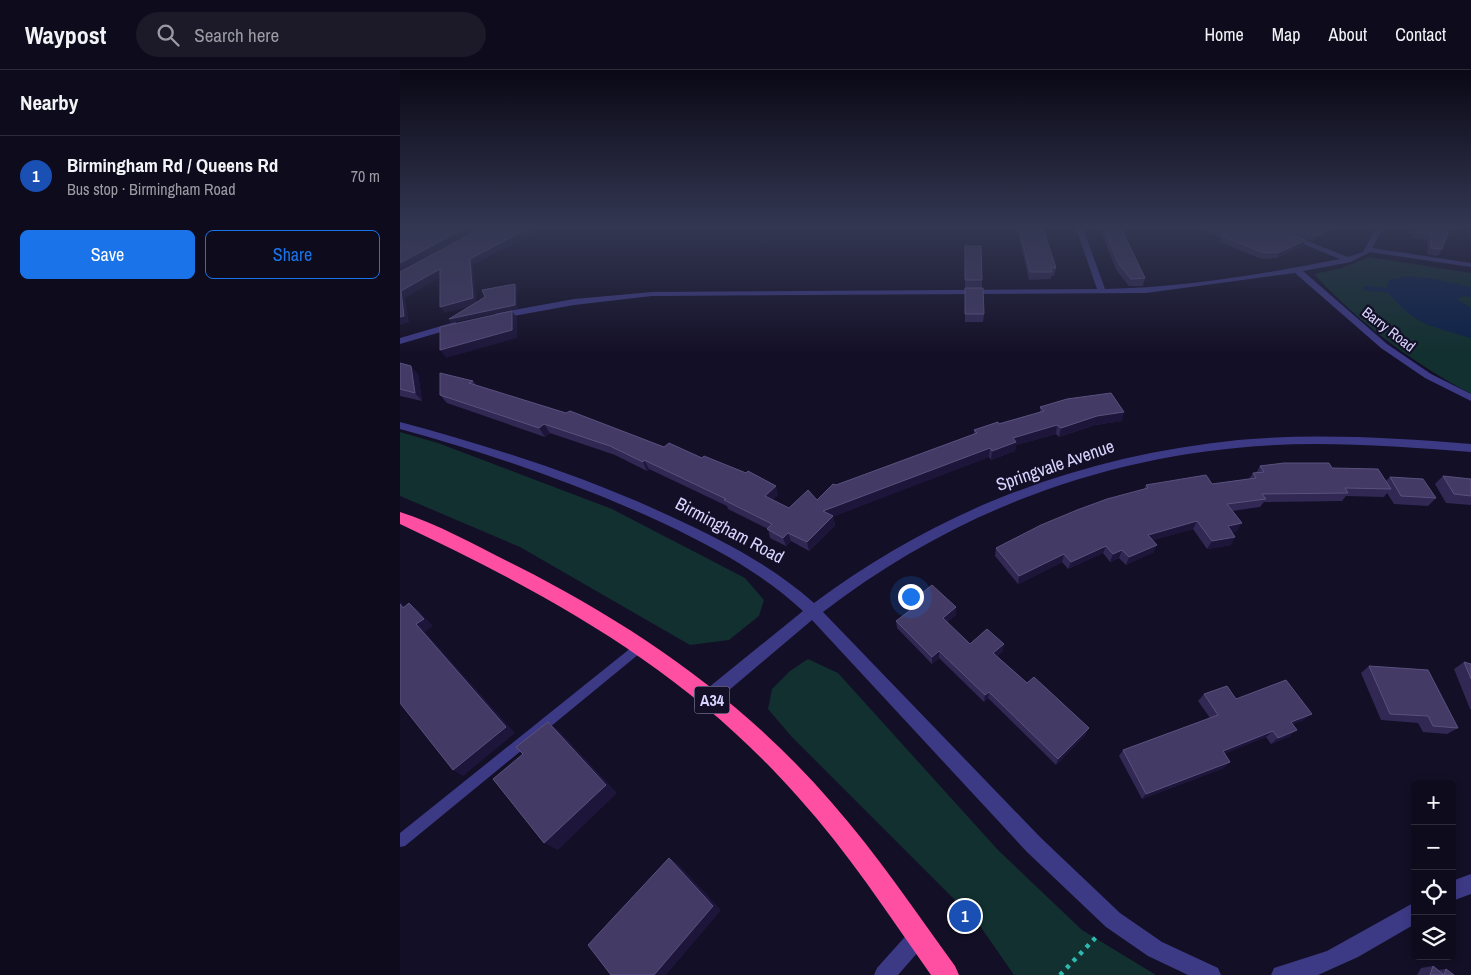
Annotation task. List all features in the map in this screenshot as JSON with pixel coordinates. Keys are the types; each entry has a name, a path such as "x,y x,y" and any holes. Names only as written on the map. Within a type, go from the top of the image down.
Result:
{"highway":[{"name":"A34","path":"400,518 471,550 587,612 641,646 709,697 760,743 824,811 946,975"}],"street":[{"path":"1094,270 1102,292"},
{"path":"488,318 574,302 652,294 1146,292 1295,270"},
{"name":"Barry Road","path":"1297,270 1384,346 1428,376 1471,398"},
{"path":"400,341 465,323"},
{"name":"Birmingham Road","path":"400,425 528,462 603,490 708,539 771,574 790,588 1034,845 1113,920 1155,949 1211,975"},
{"name":"Springvale Avenue","path":"709,697 812,612 880,563 940,531 1018,494 1095,468 1173,451 1253,441 1373,440 1471,448"},
{"path":"1456,889 1471,884"},
{"path":"1281,975 1301,972 1325,962 1377,936 1411,915"},
{"path":"884,975 918,937"}],"lane":[{"path":"400,840 641,646"}],"path":[{"path":"1060,975 1113,920"}],"green space":[{"path":"1332,270 1453,270 1471,273 1471,394 1428,369 1388,341 1349,309 1314,274"},
{"path":"400,432 438,443 612,509 745,578 764,600 759,616 729,640 690,645 520,547 400,496"},
{"path":"808,659 838,673 998,850 1082,930 1156,975 1014,975 978,923 791,736 768,709 772,689 790,671"}],"water":[{"path":"1407,276 1435,279 1471,287 1471,297 1464,296 1457,299 1471,308 1471,338 1423,323 1405,311 1386,290 1389,280"}],"building":[{"path":"403,270 438,270 401,291 404,316 400,317 400,272"},
{"path":"440,270 471,270 473,298 440,307"},
{"path":"965,270 982,270 982,280 965,280"},
{"path":"1030,270 1052,270 1052,272 1030,272"},
{"path":"1124,270 1141,270 1145,278 1131,279"},
{"path":"515,284 515,305 449,319 485,297 482,290"},
{"path":"965,288 983,288 984,314 965,314"},
{"path":"512,311 512,330 440,350 440,327"},
{"path":"400,363 411,366 415,393 400,389"},
{"path":"440,373 473,381 469,383 566,413 570,411 664,447 669,443 702,458 704,456 746,473 748,471 776,486 765,496 789,508 808,490 817,500 833,484 836,485 977,433 974,430 1044,411 1040,407 1067,399 1111,393 1124,412 1097,416 1061,428 1057,425 1013,438 1016,442 992,451 990,448 823,511 833,516 807,542 788,533 783,538 767,529 772,524 724,500 726,499 610,446 544,424 539,428 440,395"},
{"path":"1284,463 1329,463 1332,468 1378,469 1391,489 1345,488 1348,493 1262,494 1266,499 1227,504 1242,523 1228,526 1235,537 1212,541 1197,521 1148,535 1157,545 1129,557 1122,550 1113,554 1106,546 1071,562 1064,554 1019,576 996,548 1041,525 1107,499 1148,488 1146,485 1206,475 1212,484 1256,478 1253,473 1264,472 1260,466"},
{"path":"1443,476 1471,479 1471,496 1454,494"},
{"path":"1390,477 1423,479 1436,498 1401,496"},
{"path":"932,585 956,607 943,618 970,644 987,629 1004,644 993,653 1027,683 1034,677 1089,728 1058,759 989,692 985,695 939,651 932,657 896,621 917,605 912,601"},
{"path":"409,603 424,619 416,624 506,727 453,770 400,703 400,604 403,608"},
{"path":"1464,662 1471,664 1471,679"},
{"path":"1369,666 1428,670 1458,728 1433,726 1428,716 1390,714"},
{"path":"1286,680 1312,714 1291,722 1297,730 1278,738 1273,731 1223,751 1230,762 1146,794 1123,750 1218,715 1204,694 1227,686 1236,699"},
{"path":"548,722 606,785 544,843 493,779 523,754 516,747"},
{"path":"669,858 713,906 654,975 611,975 588,945"},
{"path":"1433,966 1444,975 1430,975"},
{"path":"1446,969 1454,975 1444,975"}],"waterway":[{"path":"1365,288 1386,290"}],"place":[{"name":"Birmingham Rd / Queens Rd","path":"965,916"}]}
